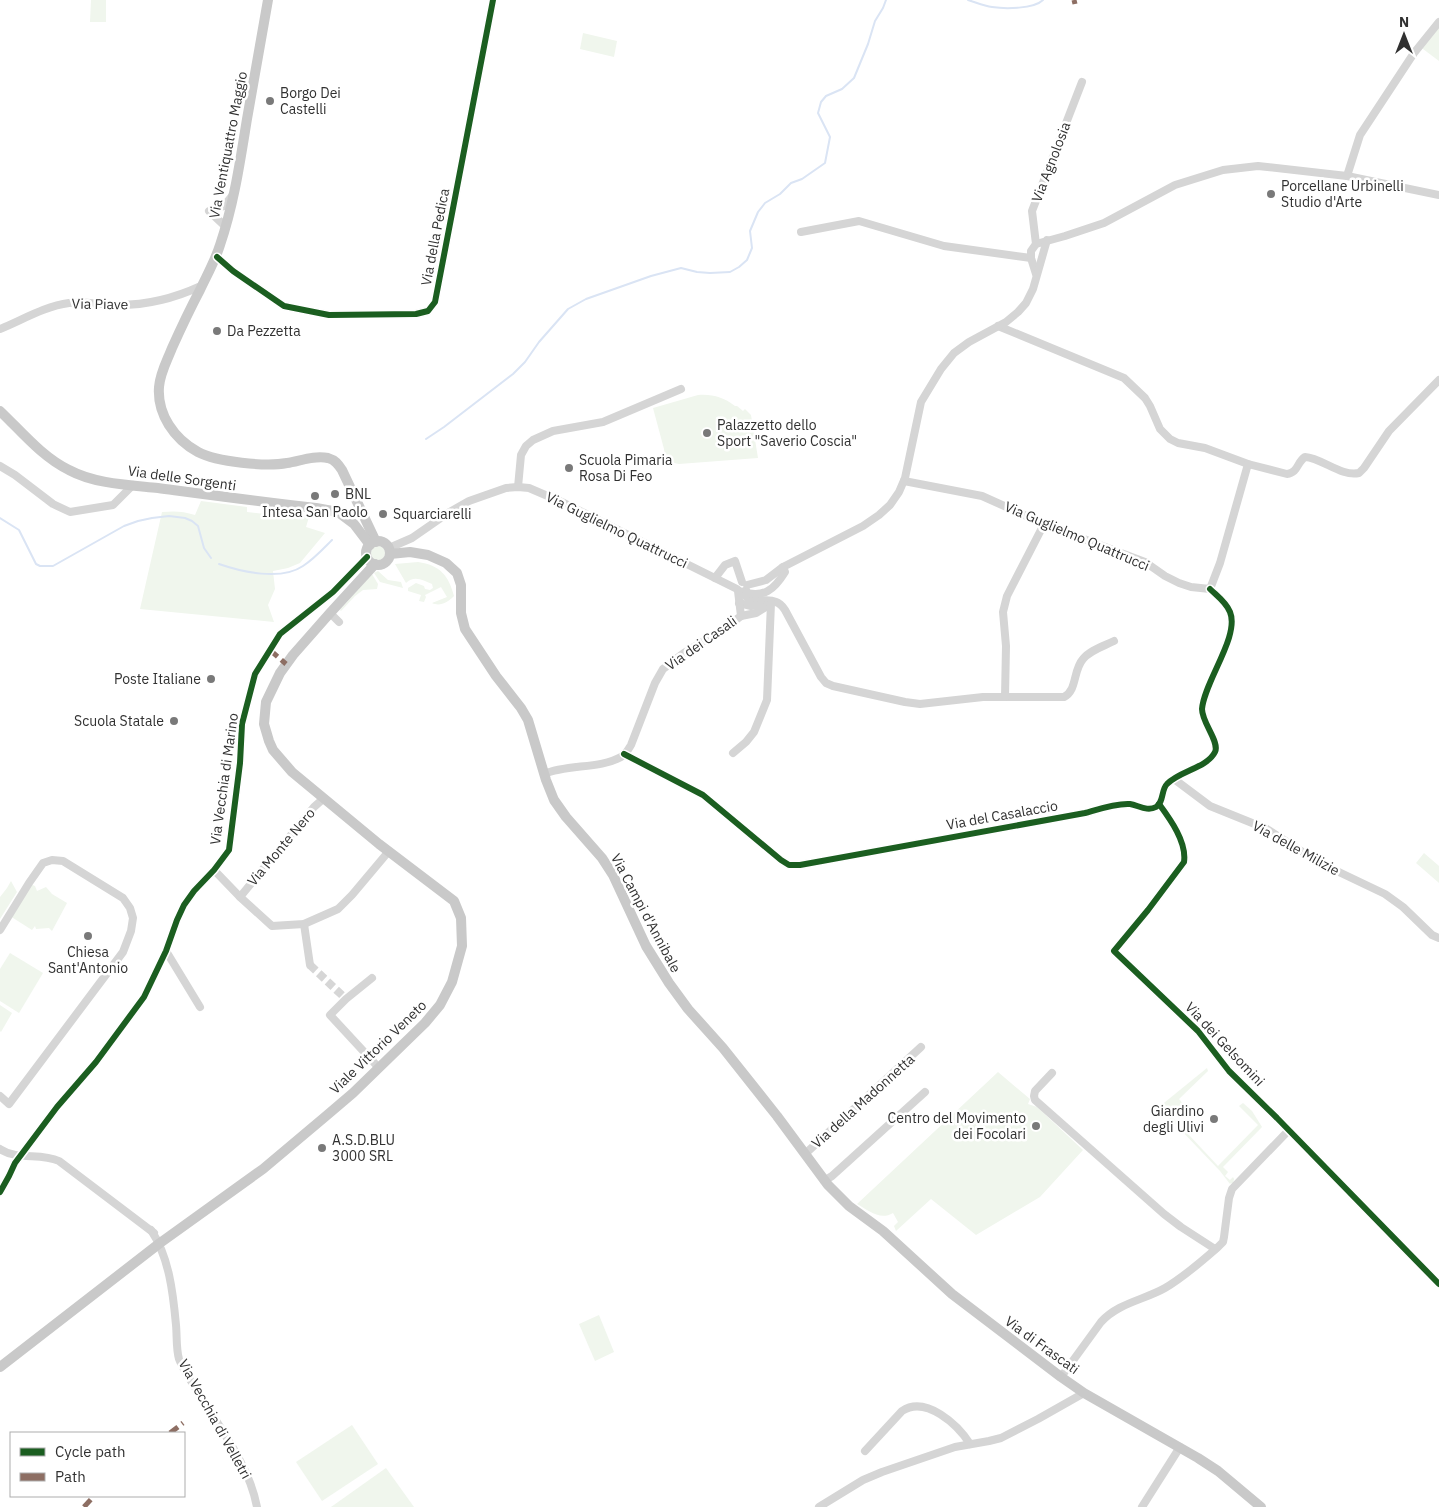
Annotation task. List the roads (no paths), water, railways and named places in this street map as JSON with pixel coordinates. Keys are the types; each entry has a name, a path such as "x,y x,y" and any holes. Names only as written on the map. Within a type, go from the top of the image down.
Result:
{"main road":[{"name":"Via Ventiquattro Maggio","path":"268,0 235,193 226,227 217,257 201,286 162,371 159,384 159,402 172,430 190,447 206,455 230,460 271,464 285,464 317,457 333,460 342,470 373,543"},
{"name":"Via delle Sorgenti","path":"0,411 48,457 86,477 132,485 338,512 354,524 373,543"},
{"path":"373,543 384,543 389,551 385,562 372,563 367,557 367,550 373,543"},
{"name":"Via Campi d'Annibale","path":"389,551 428,555 446,562 457,573 461,585 461,613 465,629 494,673 527,717 549,790 559,808 613,875 646,946 669,984 778,1116 805,1154"},
{"name":"Viale Vittorio Veneto","path":"0,1367 162,1241 263,1169 353,1093 425,1023 440,1005 452,982 462,946 461,918 454,901 388,851 292,772 273,750 266,732 264,711 269,694 280,673 293,655 376,564"},
{"name":"Via di Frascati","path":"805,1154 824,1181 846,1204 879,1227 976,1314 1084,1393 1180,1447 1218,1471 1261,1507"}],"street":[{"name":"Via della Pedica","path":"217,257 233,271 284,306 329,315 416,314 428,311 435,302 492,0"},
{"path":"1347,176 1360,135 1414,53 1439,22"},
{"name":"Via Agnolosia","path":"1036,244 1032,211 1082,82"},
{"path":"1036,274 1031,251 1036,244 1104,223 1175,185 1223,170 1258,166 1347,176 1439,195"},
{"path":"226,227 205,210 224,206 235,193"},
{"path":"801,232 859,221 944,246 1031,258"},
{"path":"742,588 766,580 803,557 863,526 879,516 896,498 904,481 921,402 954,353 969,342 998,326 1018,312 1026,303 1032,292 1047,240"},
{"name":"Via Piave","path":"0,329 47,308 62,304 139,304 181,295 201,286"},
{"path":"998,326 1124,378 1145,398 1160,429 1170,439 1178,443 1205,448 1248,464 1284,474 1290,474 1295,471 1302,458 1307,457 1350,474 1359,473 1389,431 1439,380"},
{"path":"518,486 521,455 526,446 533,440 553,431 603,422 681,389"},
{"path":"1159,804 1166,786 1174,779 1208,760 1216,749 1215,742 1204,721 1202,708 1230,634 1232,621 1228,608 1210,589 1220,563 1248,464"},
{"path":"0,466 53,504 70,512 113,505 132,485"},
{"name":"Via Guglielmo Quattrucci","path":"904,481 979,495 1044,524 1145,562 1182,585 1210,589"},
{"name":"Via Guglielmo Quattrucci","path":"389,551 469,501 495,491 518,486 537,491 715,578 742,588 746,598 754,601 774,601 774,603"},
{"path":"1005,697 1006,646 1004,606 1007,596 1044,524"},
{"name":"Via Vecchia di Marino","path":"0,1192 15,1163 57,1107 96,1062 144,997 187,900 229,850 240,763 242,724 255,674 280,634 334,592 367,557"},
{"path":"715,578 725,565 735,561 742,588 752,594 764,593 771,590 779,582 784,570"},
{"name":"Via dei Casali","path":"624,754 631,745 655,683 663,670 674,660 724,629 741,616 742,588"},
{"path":"740,603 751,606 774,603 785,610 822,679 831,686 920,704 977,697 1060,698 1067,696 1071,691 1076,671 1083,658 1114,641"},
{"path":"741,616 758,612 774,603"},
{"path":"733,753 754,732 767,700 774,603"},
{"path":"330,613 339,622"},
{"path":"544,774 560,769 612,760 624,754"},
{"name":"Via del Casalaccio","path":"624,754 703,795 781,860 792,865 1056,818 1120,804 1133,804 1150,808 1159,804"},
{"name":"Via delle Milizie","path":"1174,779 1210,806 1267,829 1320,863 1385,894 1404,908 1432,936 1439,938"},
{"name":"Via Monte Nero","path":"240,897 314,807 323,799"},
{"name":"Via dei Gelsomini","path":"1159,804 1177,832 1184,852 1184,862 1148,910 1114,950 1198,1031 1225,1066 1439,1284"},
{"path":"214,870 272,926 304,924 338,909 388,851"},
{"path":"0,930 43,863 52,860 63,860 123,898 134,918 132,931 124,952 9,1104 0,1096"},
{"path":"304,924 310,966"},
{"path":"166,951 200,1007"},
{"path":"372,978 330,1015 379,1068"},
{"name":"Via della Madonnetta","path":"805,1154 921,1047"},
{"path":"1052,1072 1035,1091 1035,1100 1164,1214 1215,1250"},
{"path":"824,1181 832,1176 925,1092"},
{"path":"1061,1378 1108,1315 1166,1287 1215,1250 1222,1242 1229,1195 1232,1190 1289,1130"},
{"name":"Via Vecchia di Velletri","path":"0,1149 13,1155 40,1156 59,1162 151,1230 162,1241 174,1298 178,1357 243,1465 253,1489 257,1507"},
{"path":"822,1506 845,1490 876,1475 945,1450 989,1442 1007,1435 1084,1393"},
{"path":"865,1451 902,1410 914,1406 941,1415 957,1427 970,1444"},
{"path":"1142,1507 1180,1447"}],"waterway":[{"path":"426,439 513,374 568,309 586,299 651,276 681,268 697,272 730,272 747,260 752,248 750,231 758,212 765,203 780,194 791,183 802,179 825,163 830,137 818,113 821,102 826,96 842,89 854,78 875,21 886,0"},
{"path":"968,0 998,8 1026,7 1043,0"},
{"path":"0,518 19,530 36,564 40,566 53,566 124,526 138,521 169,516 185,518 198,526 204,548 211,558"},
{"path":"219,564 261,574 294,571 307,563 332,540"}],"tunnel":[{"path":"310,965 346,999"}],"place":[{"name":"Borgo Dei Castelli","path":"270,101"},
{"name":"Porcellane Urbinelli Studio d'Arte","path":"1271,194"},
{"name":"Da Pezzetta","path":"217,331"},
{"name":"Palazzetto dello Sport \"Saverio Coscia\"","path":"707,433"},
{"name":"Scuola Pimaria Rosa Di Feo","path":"569,468"},
{"name":"BNL","path":"335,494"},
{"name":"Intesa San Paolo","path":"315,496"},
{"name":"Squarciarelli","path":"383,514"},
{"name":"Poste Italiane","path":"211,679"},
{"name":"Scuola Statale","path":"174,721"},
{"name":"Chiesa Sant'Antonio","path":"88,936"},
{"name":"Giardino degli Ulivi","path":"1214,1119"},
{"name":"Centro del Movimento dei Focolari","path":"1036,1126"},
{"name":"A.S.D.BLU 3000 SRL","path":"322,1148"}]}
